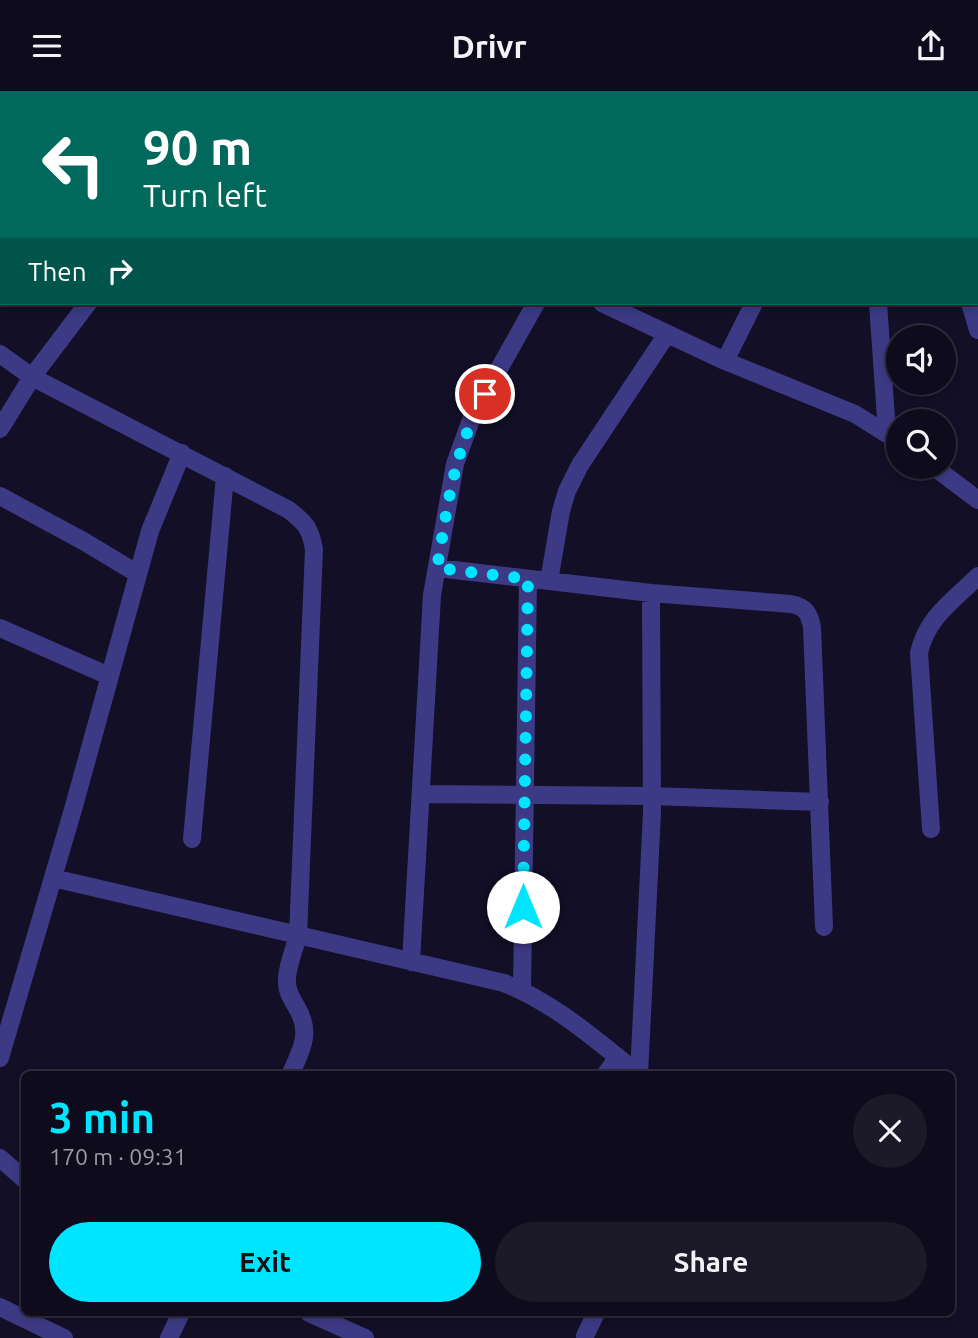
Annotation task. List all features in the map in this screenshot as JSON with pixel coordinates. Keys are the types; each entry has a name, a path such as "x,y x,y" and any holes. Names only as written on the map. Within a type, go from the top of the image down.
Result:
{"street":[{"path":"0,429 32,377 86,305"},
{"path":"411,962 432,595 456,464 472,417 535,305"},
{"path":"606,305 725,361 855,414 886,433"},
{"path":"725,361 753,305"},
{"path":"878,305 889,409"},
{"path":"971,305 978,330"},
{"path":"549,581 567,491 580,465 667,334"},
{"path":"0,354 32,377 289,510 306,524 311,532 314,548 298,936 286,980 288,992 301,1015 306,1032 304,1044 292,1071"},
{"path":"0,1058 150,531 182,453"},
{"path":"191,839 225,476"},
{"path":"950,479 978,500"},
{"path":"0,496 138,574"},
{"path":"437,568 651,593 803,607 809,615 812,627 824,926"},
{"path":"931,829 919,653 923,636 932,622 978,576"},
{"path":"522,990 528,579"},
{"path":"639,1071 652,796 651,593"},
{"path":"0,628 109,676"},
{"path":"421,794 652,796 820,802"},
{"path":"53,878 504,983 522,990 557,1011 635,1071"},
{"path":"608,1071 618,1057"},
{"path":"0,1158 21,1176"},
{"path":"0,1307 64,1338"},
{"path":"169,1338 180,1316"},
{"path":"316,1316 365,1338"},
{"path":"585,1336 595,1316"}],"route":[{"path":"485,394 462,441 437,568 528,579 523,907"}]}
